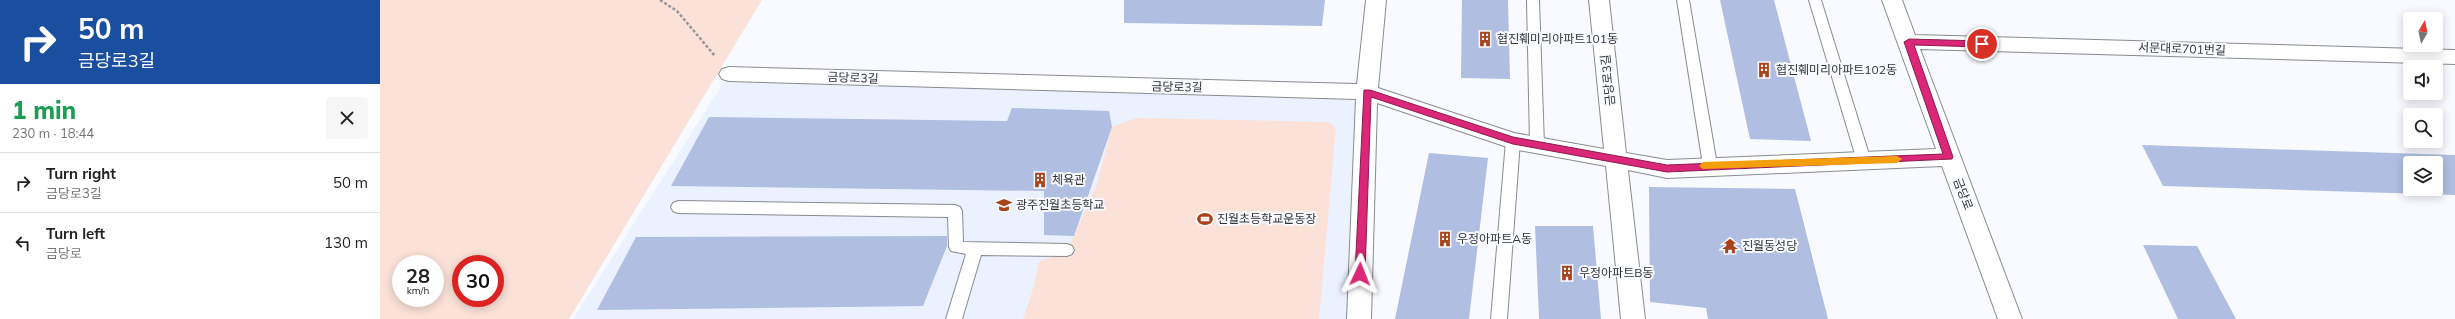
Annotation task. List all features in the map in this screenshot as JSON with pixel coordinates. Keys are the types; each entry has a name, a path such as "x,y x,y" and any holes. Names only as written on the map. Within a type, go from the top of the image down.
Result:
{"street":[{"path":"1359,319 1367,92 1376,0"},
{"name":"금당로3길","path":"1600,0 1616,160"},
{"name":"금당로","path":"1892,0 1909,42 1949,157 2010,319"},
{"name":"서문대로701번길","path":"1909,42 2455,57"},
{"name":"금당로3길","path":"729,74 1367,92 1513,141 1667,169 1710,165 1949,157"},
{"path":"1616,160 1633,319"}],"lane":[{"path":"1533,0 1537,145"},
{"path":"1683,0 1710,165"},
{"path":"1815,0 1864,160"},
{"path":"1499,319 1513,141"},
{"path":"678,207 955,211 956,247 975,249 1067,250"},
{"path":"954,319 975,249"}],"path":[{"path":"660,0 678,11 729,74"}],"shaded area":[{"path":"380,0 762,0 569,319 380,319"},
{"name":"광주진월초등학교","path":"729,74 1367,92 1359,319 573,319"},
{"name":"진월초등학교운동장","path":"1136,118 1328,122 1336,128 1319,319 1023,319 1033,289 1039,262 1067,250 1096,187 1112,127"}],"building":[{"path":"1124,0 1325,0 1322,26 1124,23"},
{"name":"협진훼미리아파트101동","path":"1462,0 1508,0 1510,79 1461,78"},
{"name":"협진훼미리아파트102동","path":"1720,0 1774,0 1811,141 1750,139"},
{"path":"1012,108 1109,111 1112,127 1074,236 1044,235 1044,191 671,186 709,117 1007,121"},
{"path":"2142,145 2455,155 2455,195 2443,195 2443,156 2403,156 2403,193 2163,186"},
{"name":"우정아파트A동","path":"1429,153 1488,158 1469,319 1395,319"},
{"name":"진월동성당","path":"1649,187 1795,189 1828,319 1708,319 1706,308 1650,302"},
{"name":"우정아파트B동","path":"1535,226 1593,226 1601,319 1539,319"},
{"path":"947,236 947,246 923,306 597,310 636,237"},
{"path":"2143,245 2197,246 2236,319 2178,319"}],"slow traffic":[{"path":"1703,166 1897,159"}],"place":[{"name":"협진훼미리아파트101동","path":"1485,39"},
{"name":"협진훼미리아파트102동","path":"1764,70"},
{"name":"체육관","path":"1040,180"},
{"name":"광주진월초등학교","path":"1004,205"},
{"name":"진월초등학교운동장","path":"1205,219"},
{"name":"우정아파트A동","path":"1445,239"},
{"name":"진월동성당","path":"1730,246"},
{"name":"우정아파트B동","path":"1567,273"}],"route":[{"path":"1360,274 1367,92 1513,141 1667,169 1710,165 1949,157 1909,42 1982,44"}]}
